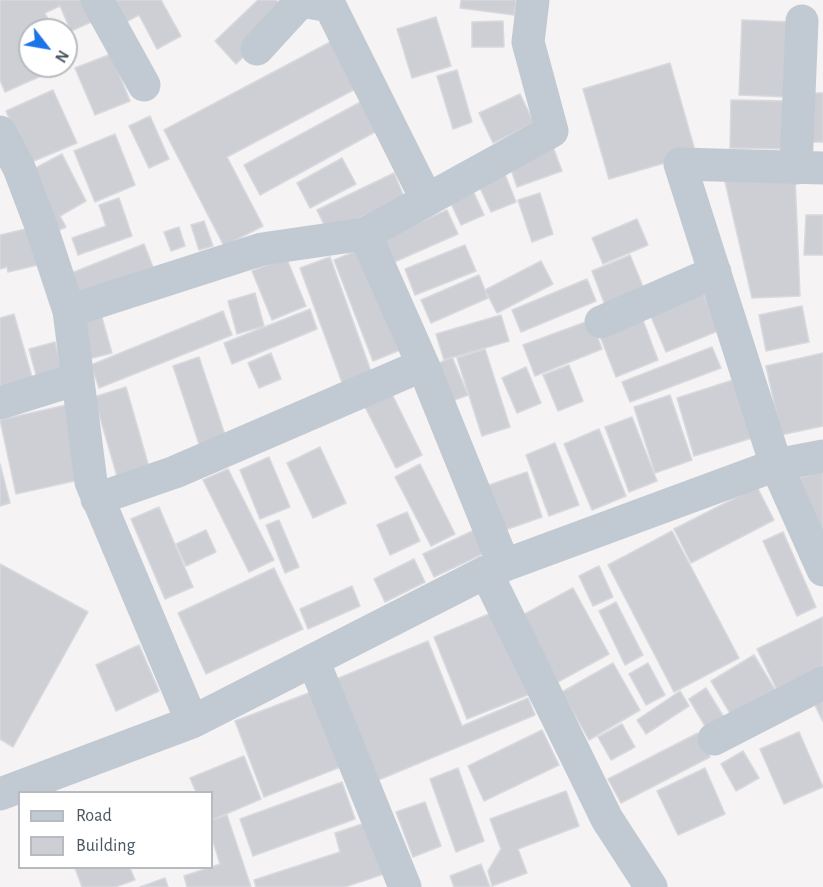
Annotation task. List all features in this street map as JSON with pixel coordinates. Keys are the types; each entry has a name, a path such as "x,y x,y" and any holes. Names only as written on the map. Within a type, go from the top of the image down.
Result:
{"street":[{"path":"98,0 144,86"},
{"path":"69,311 262,249 365,234 552,131 528,42 533,0"},
{"path":"257,49 301,1 330,6 427,200"},
{"path":"802,21 809,168 680,164 776,465 823,570"},
{"path":"0,132 9,170 41,226 69,311 91,482 192,722"},
{"path":"365,234 423,365 495,568 607,819 651,887"},
{"path":"601,322 715,272"},
{"path":"97,499 175,472 423,365"},
{"path":"0,404 77,379"},
{"path":"0,794 192,722 495,568 776,465 823,456"},
{"path":"312,660 405,887"},
{"path":"714,740 823,683"}],"building":[{"path":"0,0 90,0 98,19 78,28 78,18 65,18 60,6 45,13 47,18 18,18 18,78 36,78 5,92 0,80"},
{"path":"106,0 161,0 181,36 157,49 139,15 120,25"},
{"path":"258,0 276,0 289,13 236,64 215,41"},
{"path":"461,0 516,0 514,15 460,8"},
{"path":"436,17 451,66 412,78 397,29"},
{"path":"742,20 791,22 788,97 739,95"},
{"path":"503,21 504,47 472,47 472,22"},
{"path":"334,40 359,87 227,157 263,226 224,246 164,130"},
{"path":"111,54 130,101 95,115 78,75 78,67"},
{"path":"670,63 696,154 609,179 583,89"},
{"path":"457,70 472,122 453,129 437,76"},
{"path":"53,90 77,143 29,163 6,111"},
{"path":"807,93 823,93 823,142 808,142"},
{"path":"520,94 534,123 493,143 479,113"},
{"path":"368,98 384,127 260,195 244,165"},
{"path":"731,100 792,101 791,149 730,148"},
{"path":"150,116 169,159 149,168 129,126"},
{"path":"115,134 135,185 95,202 74,151"},
{"path":"553,147 562,171 517,187 509,163"},
{"path":"62,154 86,201 60,216 66,227 57,231 26,173"},
{"path":"342,158 356,184 310,208 297,183"},
{"path":"502,167 516,202 491,212 476,179"},
{"path":"394,173 404,197 328,233 317,210"},
{"path":"723,173 795,176 800,296 752,298"},
{"path":"470,184 484,215 461,225 447,195"},
{"path":"540,193 553,234 532,242 518,200"},
{"path":"119,198 132,236 78,255 72,238 106,226 99,205"},
{"path":"447,210 458,234 392,263 382,239"},
{"path":"806,215 823,215 823,255 804,255"},
{"path":"637,219 648,245 603,264 592,238"},
{"path":"204,221 213,246 199,250 191,225"},
{"path":"34,227 42,264 8,272 7,267 0,269 0,235"},
{"path":"179,227 185,246 171,251 164,232"},
{"path":"144,244 153,267 73,299 64,276"},
{"path":"465,245 476,271 415,295 405,269"},
{"path":"366,247 405,348 373,361 334,260"},
{"path":"630,255 646,294 607,310 592,271"},
{"path":"286,257 306,306 272,320 252,271"},
{"path":"330,257 373,377 344,388 300,268"},
{"path":"541,261 553,284 497,313 485,290"},
{"path":"479,275 488,298 431,323 421,300"},
{"path":"587,279 596,301 521,332 512,310"},
{"path":"702,290 718,331 666,352 649,312"},
{"path":"255,293 264,326 237,334 228,301"},
{"path":"802,306 809,342 766,351 759,315"},
{"path":"310,309 317,329 232,364 224,343"},
{"path":"223,311 232,335 99,388 91,365"},
{"path":"14,314 34,384 0,393 0,318"},
{"path":"101,314 112,353 85,360 75,321"},
{"path":"501,315 509,341 444,360 436,334"},
{"path":"641,315 658,360 616,377 598,331"},
{"path":"591,320 602,349 535,376 523,345"},
{"path":"55,342 64,380 39,386 29,349"},
{"path":"712,347 721,368 630,402 622,382"},
{"path":"485,349 510,427 482,436 457,358"},
{"path":"271,353 281,379 259,388 248,363"},
{"path":"823,353 823,426 781,435 766,366"},
{"path":"199,357 227,441 201,450 173,366"},
{"path":"452,357 468,395 452,401 437,364"},
{"path":"569,365 583,401 558,411 543,375"},
{"path":"526,367 541,403 517,413 502,378"},
{"path":"733,380 752,438 694,456 677,398"},
{"path":"126,387 151,474 119,483 94,397"},
{"path":"390,390 422,455 396,468 363,403"},
{"path":"670,395 692,460 655,473 634,407"},
{"path":"66,405 83,479 16,494 0,420"},
{"path":"632,417 657,481 629,492 605,427"},
{"path":"599,429 626,496 592,510 564,444"},
{"path":"555,443 579,505 549,516 526,455"},
{"path":"320,447 346,503 313,518 287,463"},
{"path":"269,457 290,507 260,519 240,470"},
{"path":"0,464 10,503 0,506"},
{"path":"420,464 455,534 431,546 395,477"},
{"path":"228,469 274,560 249,572 203,480"},
{"path":"823,471 823,536 796,479"},
{"path":"527,472 542,517 505,530 489,485"},
{"path":"757,487 774,520 691,563 674,529"},
{"path":"159,507 193,587 165,599 131,519"},
{"path":"407,512 420,541 390,555 377,525"},
{"path":"279,520 299,567 285,573 266,525"},
{"path":"481,527 491,550 434,577 423,554"},
{"path":"206,530 216,552 186,566 176,544"},
{"path":"672,531 739,658 674,692 608,565"},
{"path":"783,532 816,607 797,616 763,541"},
{"path":"414,559 425,582 385,602 374,579"},
{"path":"0,564 88,612 13,747 0,739"},
{"path":"599,566 613,597 593,606 579,576"},
{"path":"274,568 303,629 206,674 178,613"},
{"path":"352,586 360,606 308,629 300,609"},
{"path":"573,588 609,654 556,683 521,616"},
{"path":"616,602 643,655 625,665 599,611"},
{"path":"496,611 530,694 467,719 434,637"},
{"path":"823,617 823,677 781,698 757,649"},
{"path":"428,641 462,726 528,698 535,715 376,781 334,680"},
{"path":"139,645 159,691 116,711 96,665"},
{"path":"754,655 780,698 737,725 711,681"},
{"path":"613,663 640,710 589,740 562,692"},
{"path":"648,663 665,695 646,705 629,674"},
{"path":"706,688 730,727 712,738 689,699"},
{"path":"314,691 343,766 264,797 235,721"},
{"path":"680,691 689,706 646,734 637,720"},
{"path":"823,699 823,722 814,703"},
{"path":"622,724 635,747 611,760 598,737"},
{"path":"542,730 559,765 484,801 468,766"},
{"path":"799,732 823,787 784,804 760,749"},
{"path":"698,733 710,757 621,803 608,779"},
{"path":"743,751 759,778 736,791 721,764"},
{"path":"244,756 261,799 213,820 213,791 196,791 190,778"},
{"path":"458,768 484,841 456,852 430,779"},
{"path":"705,768 725,814 678,835 657,791"},
{"path":"342,782 355,819 253,856 240,819"},
{"path":"566,791 579,826 518,849 527,873 492,886 488,871 501,849 490,819"},
{"path":"425,802 441,846 413,857 396,812"},
{"path":"227,815 251,887 187,887 184,876 205,869 213,869 213,866 220,864 213,841 213,820"},
{"path":"368,822 384,874 345,887 256,887 254,880 340,852 335,833"},
{"path":"481,864 490,887 454,887 450,876"},
{"path":"75,869 130,869 135,880 115,887 82,887"},
{"path":"165,878 168,887 140,887"}]}
